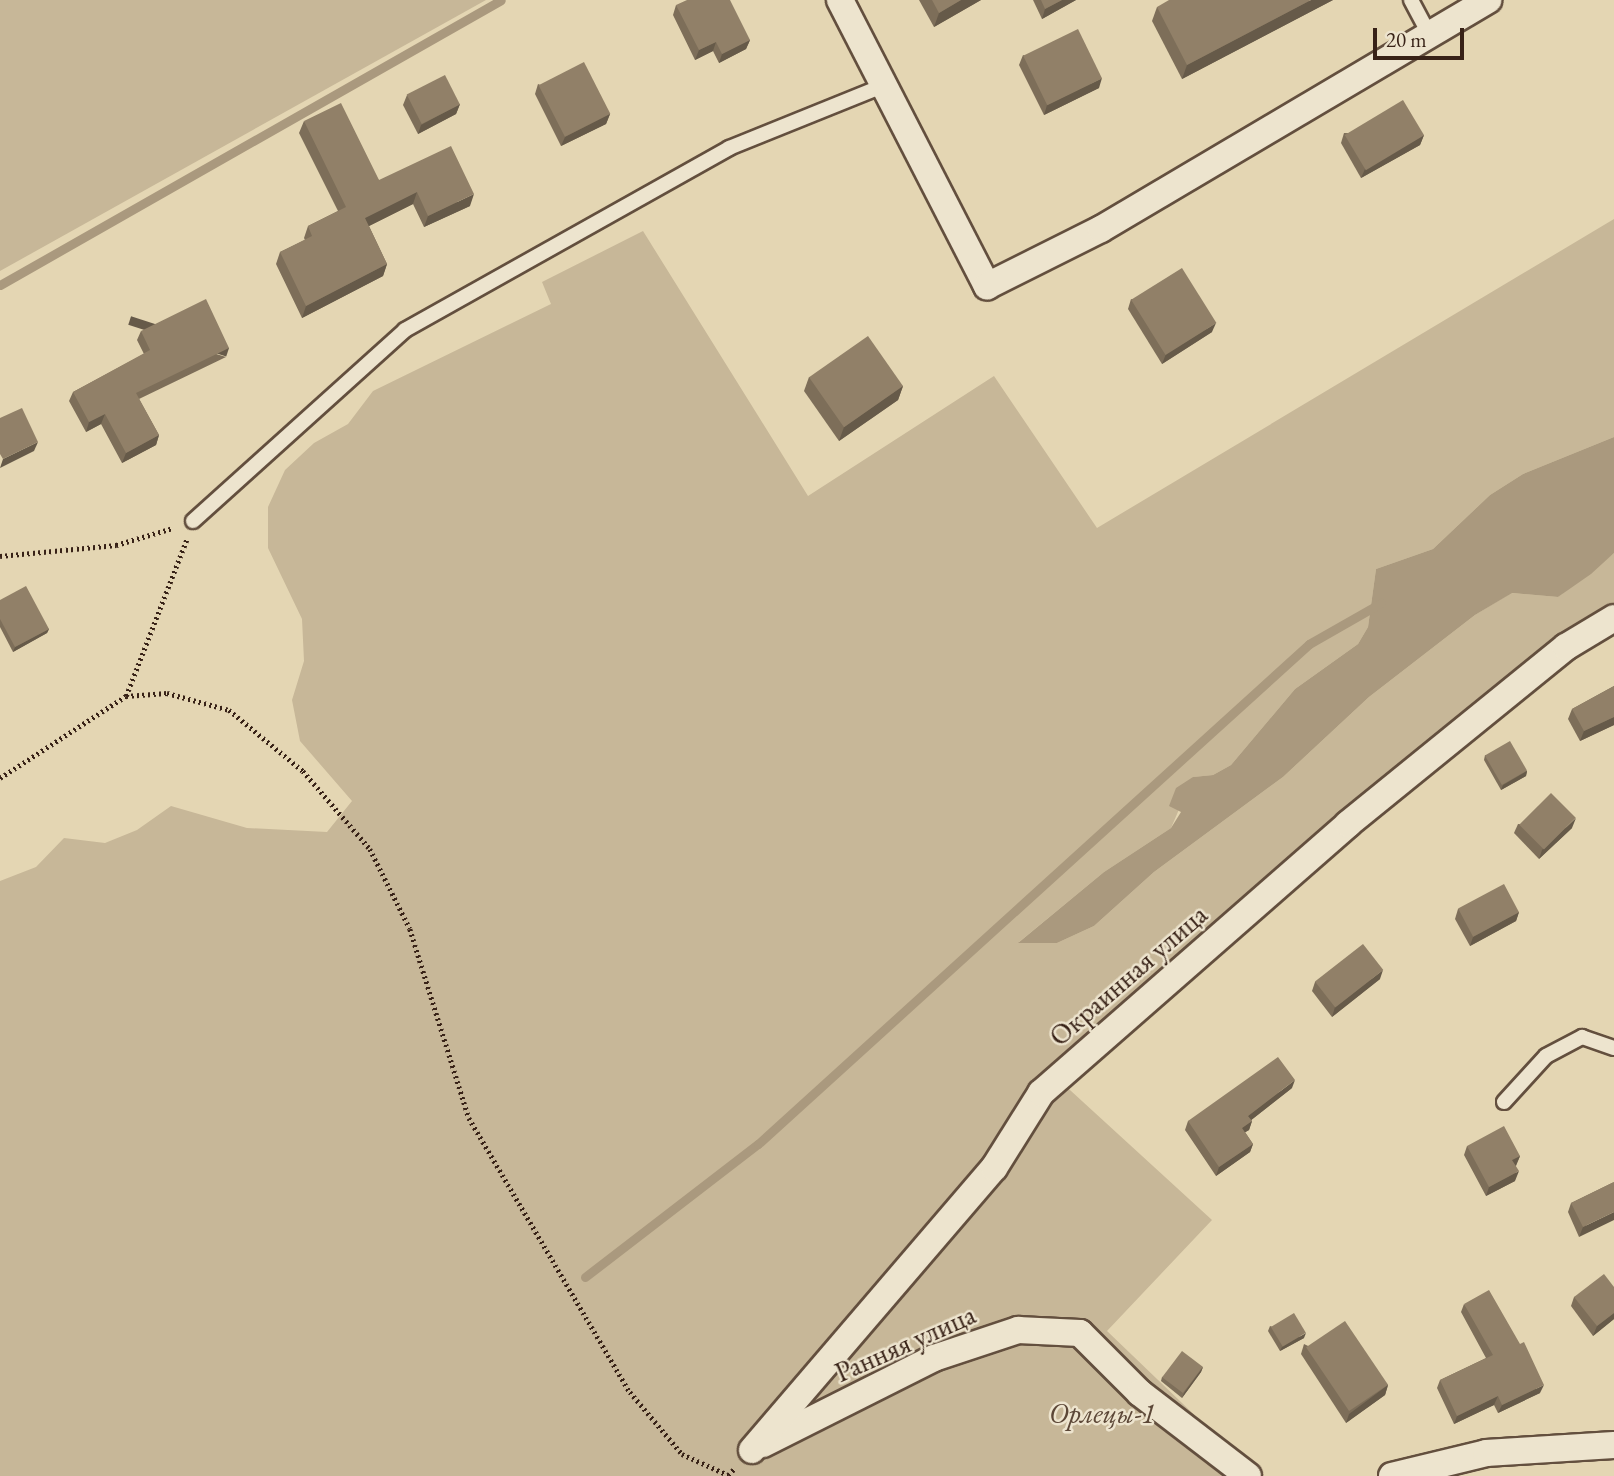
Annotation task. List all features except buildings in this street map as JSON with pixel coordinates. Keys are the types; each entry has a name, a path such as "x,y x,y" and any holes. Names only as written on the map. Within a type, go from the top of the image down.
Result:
{"street":[{"path":"840,0 987,286 1101,229 1428,32 1488,0"},
{"name":"Окраинная улица","path":"752,1450 994,1168 1041,1093 1349,824 1566,647 1614,618"},
{"name":"Ранняя улица","path":"752,1450 934,1358 1018,1330 1067,1332 1080,1333 1140,1393 1248,1476"},
{"path":"1392,1476 1486,1453 1614,1445"}],"lane":[{"path":"1410,0 1428,32"},
{"path":"194,522 405,330 729,148 885,85"},
{"path":"1504,1102 1546,1056 1582,1037 1614,1048"}],"path":[{"path":"0,556 116,545 194,522"},
{"path":"126,696 194,522"},
{"path":"0,778 126,696 167,693 229,710 303,771 370,849 410,929 469,1118 629,1392 682,1454 728,1475 752,1450"}],"green space":[{"path":"0,0 486,0 0,271"},
{"name":"Орлецы-1","path":"1614,219 1614,437 1523,474 1490,495 1433,549 1376,569 1368,627 1358,644 1295,689 1231,765 1213,775 1193,777 1171,828 1104,872 1019,942 1057,943 1094,926 1154,872 1283,777 1369,697 1475,615 1511,593 1558,597 1614,553 1614,605 1559,641 1047,1069 1212,1220 1107,1331 1258,1476 0,1476 0,881 36,867 64,838 105,843 137,830 171,806 247,828 327,832 352,801 300,741 292,700 304,661 302,619 268,548 268,507 285,470 314,443 348,424 373,391 551,304 542,282 643,231 808,496 994,376 1097,528"}],"shaded area":[{"path":"1614,437 1614,553 1591,574 1558,597 1512,593 1475,615 1369,697 1283,777 1154,872 1094,926 1057,943 1018,943 1104,872 1171,828 1181,812 1169,806 1176,788 1193,777 1213,775 1231,765 1295,689 1358,644 1368,627 1376,569 1433,549 1490,495 1523,474"}],"waterway":[{"path":"0,285 501,0"},
{"path":"585,1277 758,1144 1309,644 1381,603"}]}
